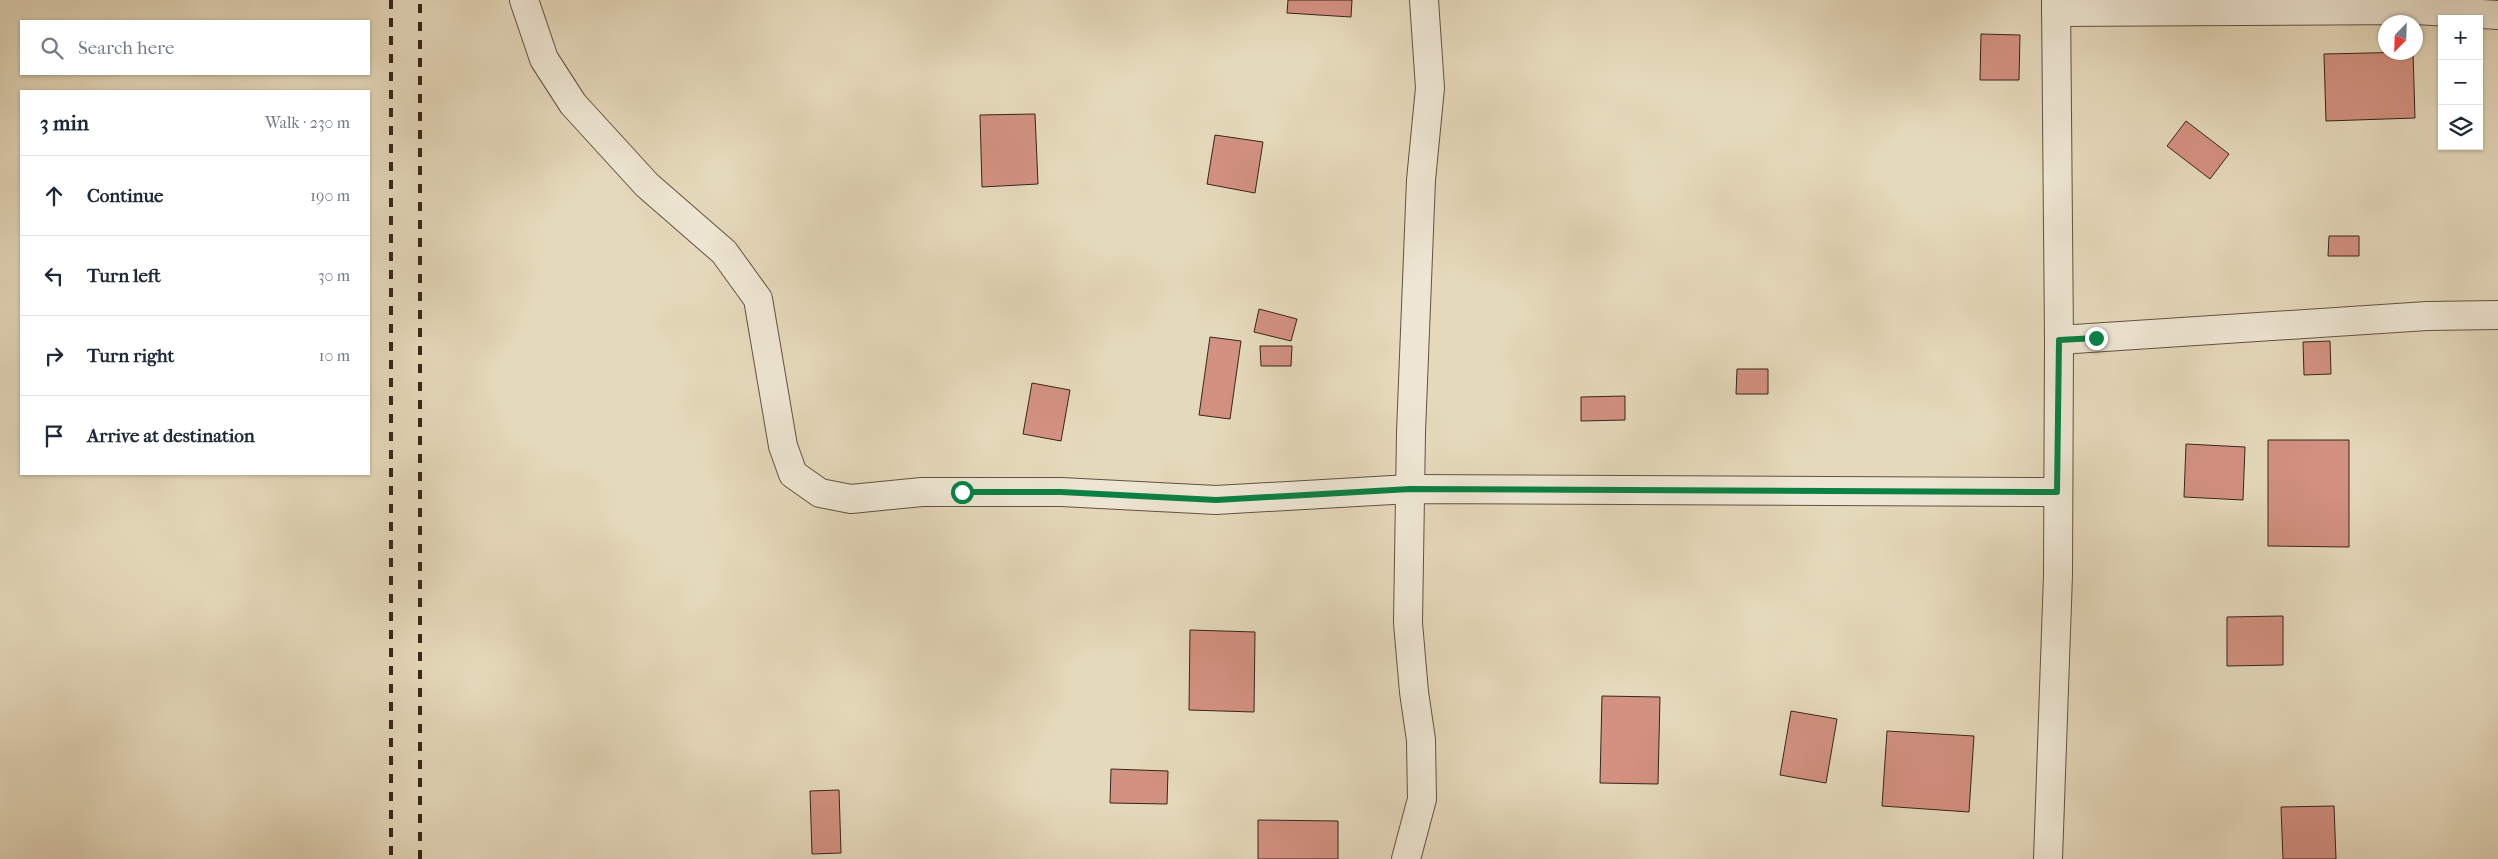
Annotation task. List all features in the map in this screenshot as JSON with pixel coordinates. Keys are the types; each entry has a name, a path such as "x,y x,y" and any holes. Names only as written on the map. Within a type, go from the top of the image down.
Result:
{"street":[{"path":"524,0 544,60 573,104 646,185 724,252 758,299 783,446 794,474 820,493 851,499 922,492 1061,492 1216,500 1410,489 2057,492"},
{"path":"1406,859 1422,799 1421,740 1414,692 1408,623 1410,489 1421,180 1430,88 1424,0"},
{"path":"2048,859 2058,594 2059,340 2056,6 2416,10 2498,15"},
{"path":"2059,340 2427,316 2498,315"}],"building":[{"path":"1288,0 1352,0 1351,17 1287,13"},
{"path":"1981,34 2020,35 2019,80 1980,80"},
{"path":"2378,53 2378,60 2413,60 2415,118 2326,121 2324,54"},
{"path":"1035,114 1038,184 982,187 980,115"},
{"path":"2186,121 2229,154 2210,179 2167,146"},
{"path":"1215,135 1263,142 1255,193 1207,184"},
{"path":"2329,236 2359,236 2359,256 2328,256"},
{"path":"1259,309 1297,319 1291,341 1254,332"},
{"path":"1210,337 1241,341 1230,419 1199,415"},
{"path":"2330,341 2331,374 2304,375 2303,342"},
{"path":"1260,346 1292,346 1291,366 1261,366"},
{"path":"1737,369 1768,369 1768,394 1736,394"},
{"path":"1032,383 1070,390 1061,441 1023,434"},
{"path":"1625,396 1625,420 1581,421 1581,397"},
{"path":"2268,440 2349,440 2349,547 2268,546"},
{"path":"2186,444 2245,447 2243,500 2184,497"},
{"path":"2283,616 2283,665 2227,666 2227,617"},
{"path":"1190,630 1255,632 1254,712 1189,710"},
{"path":"1602,696 1660,697 1658,784 1600,783"},
{"path":"1791,711 1837,719 1826,783 1780,775"},
{"path":"1887,731 1974,736 1969,812 1882,806"},
{"path":"1111,769 1168,771 1167,804 1110,803"},
{"path":"839,790 841,853 812,854 810,791"},
{"path":"2334,806 2336,859 2283,859 2281,807"},
{"path":"1258,820 1338,821 1338,859 1258,859"}],"railway":[{"path":"391,0 391,859"},
{"path":"420,0 420,859"}],"route":[{"path":"962,492 1061,492 1216,500 1410,489 2057,492 2059,340 2096,338"}]}
